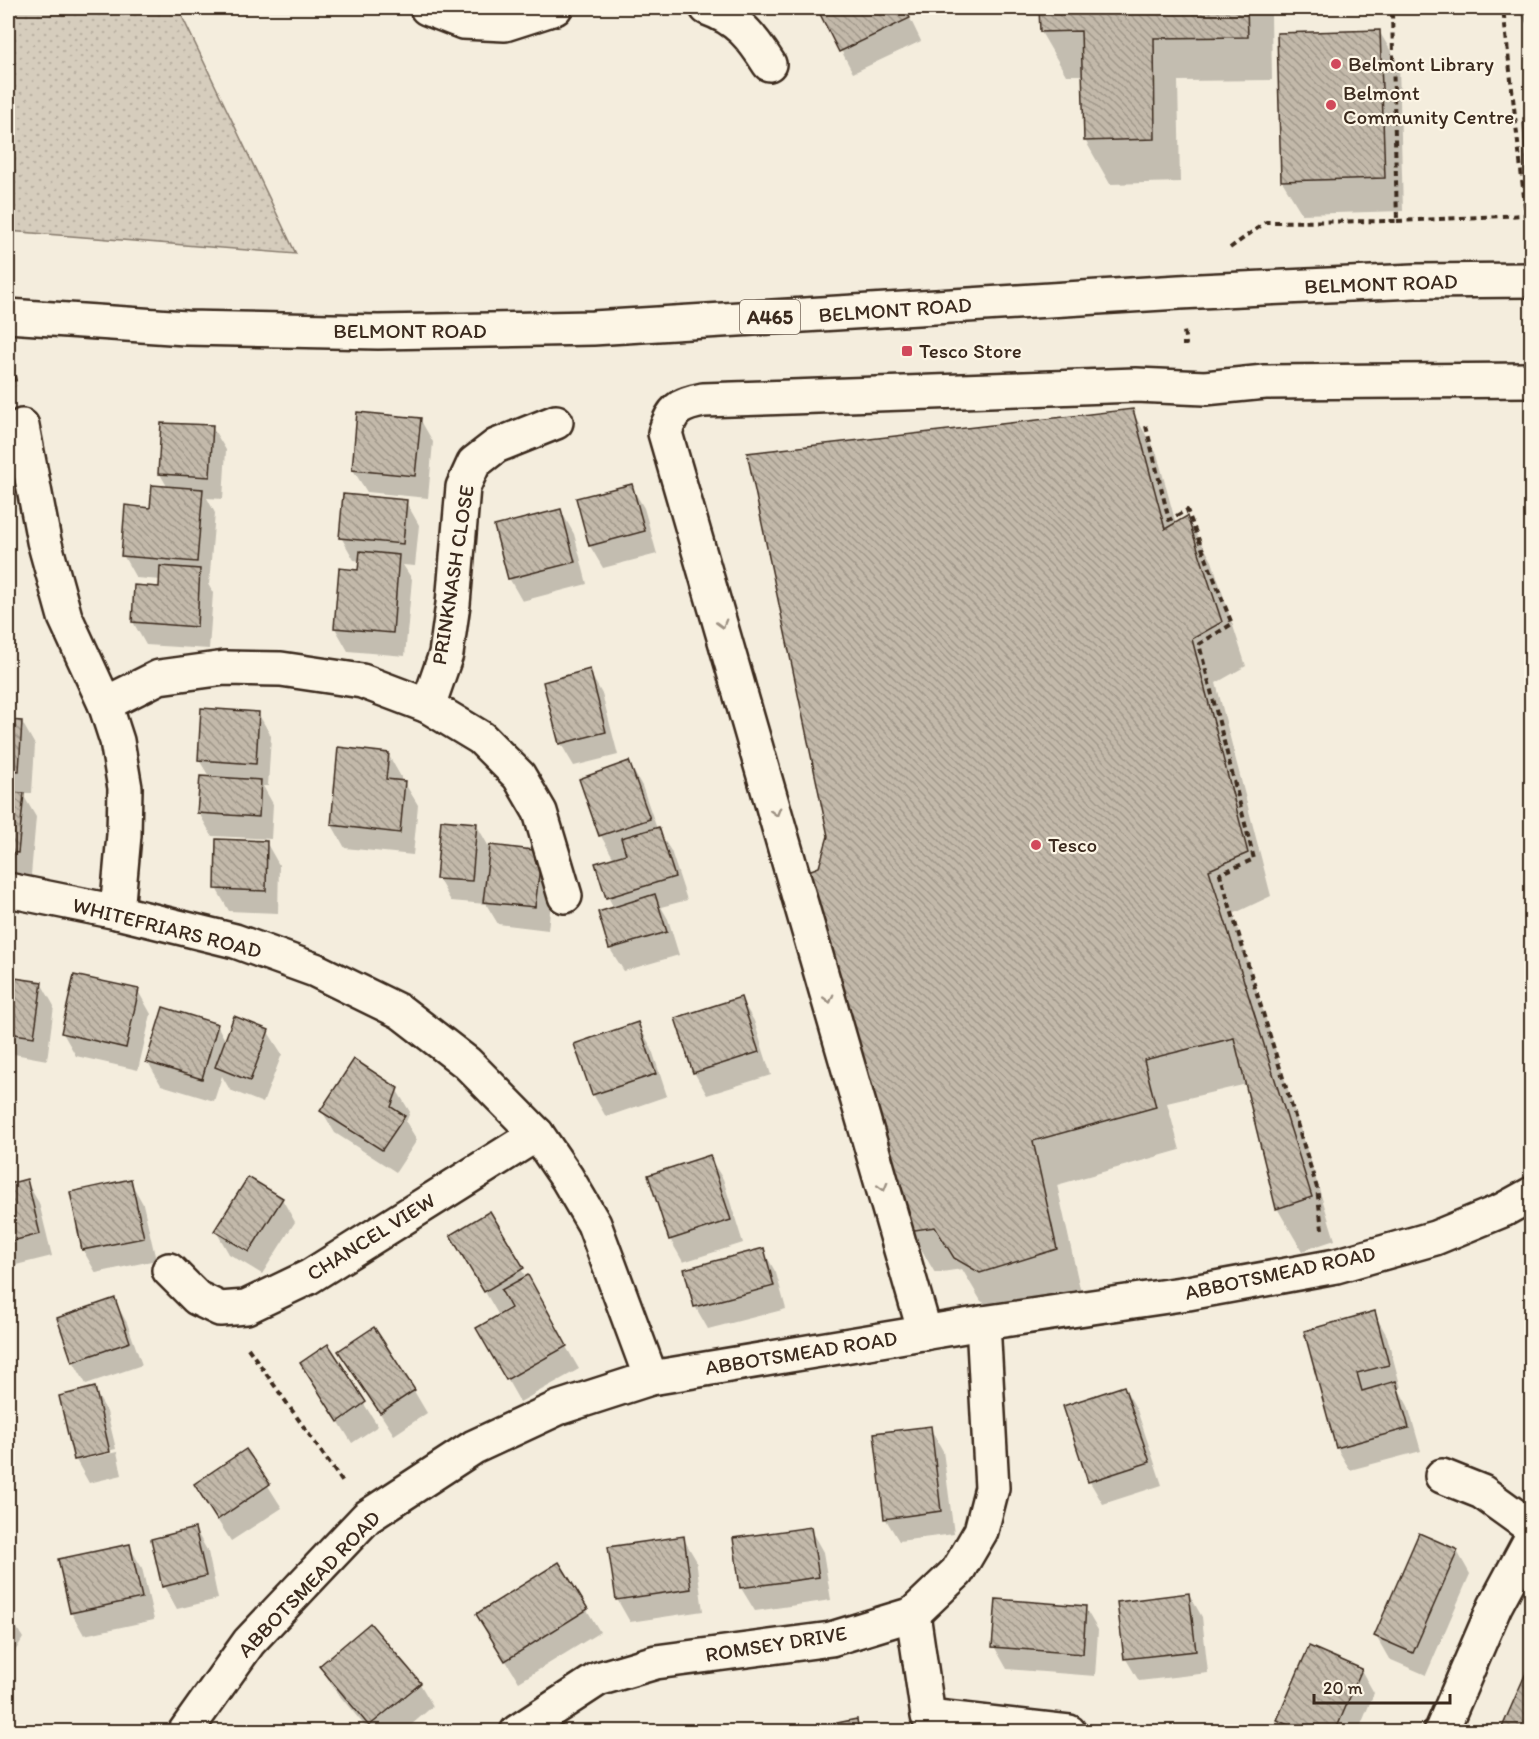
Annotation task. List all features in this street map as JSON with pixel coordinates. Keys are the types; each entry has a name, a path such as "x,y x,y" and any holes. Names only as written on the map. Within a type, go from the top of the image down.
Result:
{"main road":[{"path":"427,8 463,22 505,24 555,8"},
{"path":"707,8 741,26 755,41 769,64"},
{"name":"BELMONT ROAD","path":"8,316 186,328 378,332 581,328 1179,292 1415,281 1532,280"},
{"path":"925,1333 706,568 665,433 670,417 683,404 703,400 1136,385 1205,388 1265,382 1532,380"},
{"name":"PRINKNASH CLOSE","path":"428,706 446,654 453,604 463,487 474,463 496,446 556,422"},
{"path":"22,426 44,541 65,617 105,704 117,741 125,788 124,835 117,912"},
{"path":"105,704 159,677 225,668 281,669 363,681 428,706 481,738 519,776 540,812 565,896"},
{"name":"WHITEFRIARS ROAD","path":"8,890 117,912 235,941 315,970 401,1012 467,1063 537,1134 567,1178 594,1224 651,1378"},
{"name":"CHANCEL VIEW","path":"209,1304 246,1307 309,1276 537,1134"},
{"name":"ABBOTSMEAD ROAD","path":"185,1731 249,1642 367,1517 474,1447 558,1408 651,1378 983,1323 1188,1293 1328,1267 1435,1238 1503,1210 1532,1194"},
{"path":"169,1270 209,1304"},
{"name":"ROMSEY DRIVE","path":"517,1731 598,1679 656,1662 831,1639 913,1614 957,1572 981,1531 992,1488 983,1323"},
{"path":"1443,1476 1482,1492 1532,1528"},
{"path":"1441,1731 1495,1606 1532,1537"},
{"path":"913,1614 928,1716 1069,1731"}],"path":[{"path":"1385,8 1393,10 1397,221"},
{"path":"1227,250 1266,222 1397,221 1526,214 1503,8"},
{"path":"1175,344 1186,344 1179,292"},
{"path":"9,350 22,426"},
{"path":"1136,385 1169,520 1187,510 1232,624 1199,644 1254,859 1220,874 1317,1188 1328,1267"},
{"path":"209,1304 367,1517"}],"shaded area":[{"path":"8,8 178,8 296,254 8,231"}],"building":[{"path":"817,8 905,8 910,18 839,52"},
{"path":"1039,8 1247,8 1248,37 1154,38 1155,139 1084,141 1081,31 1040,32"},
{"name":"Belmont Community Centre","path":"1380,30 1385,178 1281,181 1277,33"},
{"path":"1523,118 1532,118 1532,183 1526,183"},
{"name":"Tesco","path":"1133,409 1165,529 1187,516 1222,622 1192,639 1248,853 1209,870 1312,1197 1276,1209 1234,1038 1144,1060 1156,1107 1033,1141 1057,1249 980,1273 954,1258 935,1227 908,1231 803,873 819,867 828,836 747,453"},
{"path":"357,412 421,418 415,476 352,470"},
{"path":"161,423 213,425 210,477 158,474"},
{"path":"632,484 645,531 589,546 576,498"},
{"path":"152,485 203,489 197,562 121,556 125,505 150,508"},
{"path":"343,494 407,500 403,544 339,538"},
{"path":"561,509 575,562 508,579 494,526"},
{"path":"360,551 399,555 393,633 334,628 339,568 358,570"},
{"path":"160,566 200,569 197,627 132,622 134,585 159,587"},
{"path":"590,669 606,732 559,744 543,682"},
{"path":"201,708 259,712 256,764 198,760"},
{"path":"8,720 22,721 19,771 8,770"},
{"path":"338,747 389,753 386,779 405,781 400,833 331,825"},
{"path":"629,761 650,819 599,836 579,779"},
{"path":"200,776 261,780 259,817 197,813"},
{"path":"8,792 24,793 18,853 8,852"},
{"path":"441,820 477,823 472,881 436,879"},
{"path":"659,827 675,877 606,898 595,863 626,854 621,838"},
{"path":"216,839 267,841 266,891 215,889"},
{"path":"490,845 542,851 535,907 483,902"},
{"path":"655,894 667,932 609,949 598,912"},
{"path":"74,975 139,989 126,1048 61,1033"},
{"path":"8,977 42,982 34,1037 8,1033"},
{"path":"741,997 759,1052 693,1073 675,1018"},
{"path":"163,1007 218,1024 202,1079 146,1062"},
{"path":"234,1016 269,1030 250,1081 215,1067"},
{"path":"638,1022 656,1074 592,1095 574,1044"},
{"path":"354,1059 398,1088 391,1107 405,1116 382,1150 320,1111"},
{"path":"710,1155 731,1220 669,1240 648,1175"},
{"path":"248,1177 283,1198 249,1252 214,1231"},
{"path":"27,1179 40,1234 8,1242 8,1184"},
{"path":"131,1179 144,1238 82,1250 70,1192"},
{"path":"490,1211 524,1268 484,1292 450,1235"},
{"path":"764,1248 774,1286 694,1307 684,1269"},
{"path":"528,1275 567,1346 506,1380 476,1328 511,1308 501,1290"},
{"path":"115,1298 130,1342 72,1362 57,1318"},
{"path":"1375,1311 1389,1365 1357,1373 1362,1391 1396,1381 1409,1428 1336,1448 1304,1331"},
{"path":"374,1327 415,1390 380,1413 338,1351"},
{"path":"328,1344 366,1402 338,1422 300,1363"},
{"path":"1124,1386 1150,1462 1088,1482 1063,1406"},
{"path":"95,1387 110,1452 74,1460 59,1396"},
{"path":"931,1426 941,1511 884,1519 874,1433"},
{"path":"246,1449 270,1484 217,1520 194,1484"},
{"path":"811,1527 819,1577 740,1588 733,1538"},
{"path":"195,1528 206,1576 162,1587 151,1539"},
{"path":"1419,1533 1458,1550 1413,1653 1374,1636"},
{"path":"684,1536 691,1589 616,1600 608,1547"},
{"path":"130,1544 142,1598 70,1613 58,1559"},
{"path":"559,1562 588,1609 505,1661 476,1614"},
{"path":"1189,1593 1196,1651 1124,1659 1117,1602"},
{"path":"996,1599 1086,1606 1083,1654 992,1647"},
{"path":"370,1623 421,1683 369,1726 319,1666"},
{"path":"1309,1646 1362,1669 1335,1732 1303,1732 1277,1720"},
{"path":"1532,1659 1532,1732 1500,1732"},
{"path":"857,1719 859,1732 793,1732"}],"place":[{"name":"Belmont Library","path":"1336,64"},
{"name":"Belmont Community Centre","path":"1331,105"},
{"name":"Tesco Store","path":"907,351"},
{"name":"Tesco","path":"1036,845"}]}
